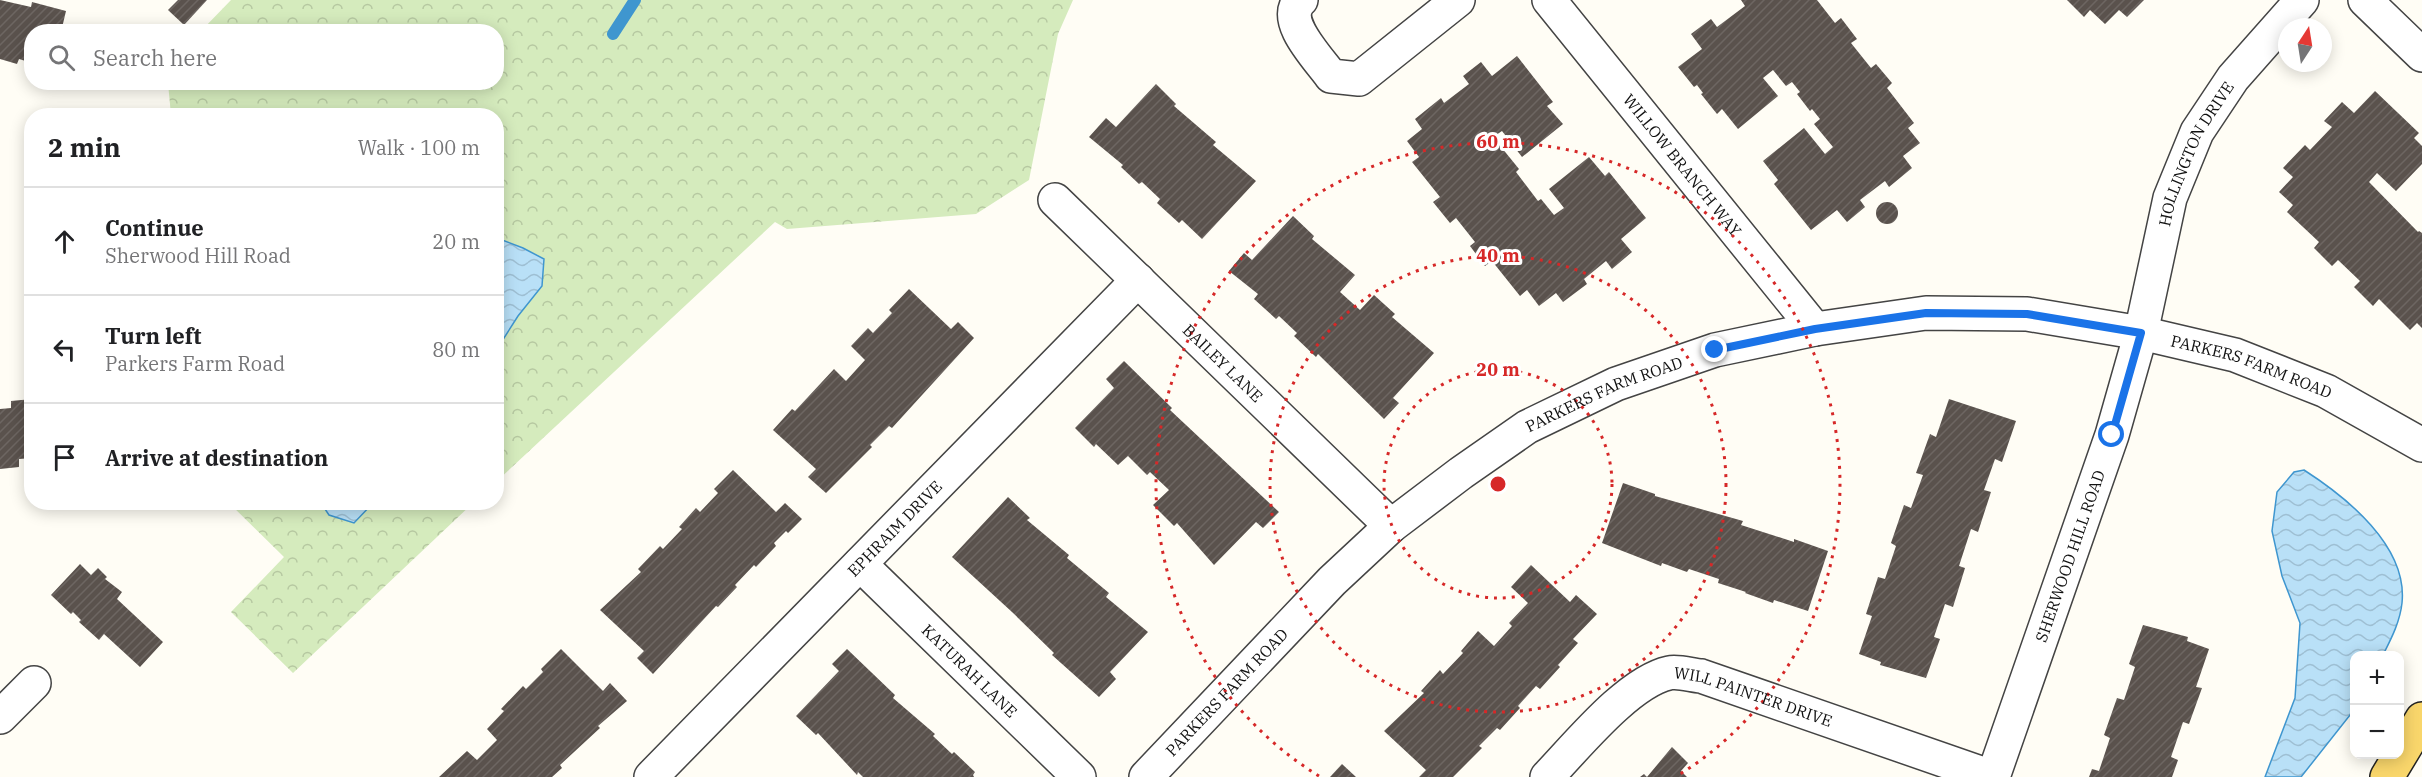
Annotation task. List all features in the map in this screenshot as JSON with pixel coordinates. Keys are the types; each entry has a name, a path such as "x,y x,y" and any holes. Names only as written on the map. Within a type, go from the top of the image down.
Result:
{"main road":[{"path":"2387,777 2422,719"}],"street":[{"path":"1301,0 1294,12 1294,25 1331,76 1348,79 1359,79 1458,0"},
{"name":"WILLOW BRANCH WAY","path":"1548,0 1815,329"},
{"name":"HOLLINGTON DRIVE","path":"2141,333 2170,198 2197,132 2233,78 2302,0"},
{"path":"2365,0 2422,55"},
{"name":"BAILEY LANE","path":"1056,200 1391,526"},
{"name":"EPHRAIM DRIVE","path":"651,777 1138,280"},
{"name":"PARKERS FARM ROAD","path":"1146,777 1332,581 1391,526 1527,427 1616,384 1715,350 1815,329 1926,313 2027,314 2141,333 2235,354 2326,391 2422,445"},
{"name":"SHERWOOD HILL ROAD","path":"1992,777 2112,435 2141,333"},
{"name":"KATURAH LANE","path":"860,564 1079,777"},
{"name":"WILL PAINTER DRIVE","path":"1546,777 1620,703 1643,684 1670,673 1701,676 1992,777"},
{"path":"0,717 34,683"}],"green space":[{"path":"231,0 1073,0 1058,34 1029,180 976,214 787,229 775,222 504,474 504,108 170,108 169,90 504,90 504,24 208,24"},
{"path":"236,510 466,510 293,673 231,612 284,557"}],"water":[{"path":"504,241 544,259 542,286 504,338"},
{"path":"2304,470 2321,481 2371,525 2385,543 2395,562 2401,582 2402,603 2397,624 2385,651 2350,651 2350,715 2301,777 2265,777 2295,698 2300,623 2282,576 2272,531 2277,492 2294,472"},
{"path":"326,510 366,510 354,523 329,515"}],"building":[{"path":"0,0 31,7 32,2 66,11 63,24 24,24 24,61 19,59 17,64 0,59"},
{"path":"178,0 207,0 185,24 168,10"},
{"path":"1741,0 1817,0 1835,23 1841,18 1857,39 1851,43 1871,68 1876,64 1892,83 1887,88 1914,123 1908,128 1920,143 1903,156 1912,168 1889,187 1885,181 1860,200 1865,207 1847,222 1837,210 1811,230 1774,184 1778,180 1763,161 1804,128 1825,154 1833,147 1814,124 1820,119 1812,109 1810,111 1797,94 1800,92 1792,82 1786,86 1773,70 1763,78 1778,96 1738,129 1722,109 1717,114 1701,94 1703,93 1697,85 1694,87 1678,67 1702,49 1691,34 1711,19 1717,27 1745,6"},
{"path":"2067,0 2144,0 2127,17 2119,10 2105,24 2090,10 2084,17"},
{"path":"1517,56 1553,102 1547,106 1563,124 1522,157 1502,131 1493,137 1519,169 1516,172 1538,201 1541,199 1554,215 1564,208 1549,189 1589,157 1605,176 1609,172 1646,218 1621,239 1632,252 1612,269 1606,261 1584,279 1587,284 1563,302 1556,293 1539,306 1527,290 1520,296 1492,261 1485,266 1470,246 1475,242 1456,218 1450,223 1433,202 1440,197 1412,162 1419,157 1407,141 1422,129 1415,119 1441,98 1444,103 1469,84 1463,76 1481,62 1492,76"},
{"path":"1156,84 1176,104 1174,106 1216,142 1213,145 1256,181 1202,239 1182,220 1179,223 1157,203 1160,199 1142,182 1139,184 1121,167 1123,165 1089,137 1106,118 1116,127"},
{"path":"2375,91 2419,133 2414,138 2422,146 2422,164 2396,191 2377,173 2369,182 2418,232 2422,233 2422,328 2417,323 2410,330 2379,299 2373,306 2354,287 2360,281 2338,260 2332,266 2314,248 2319,242 2287,212 2293,205 2279,192 2293,177 2283,168 2305,145 2310,150 2332,127 2324,121 2342,102 2354,113"},
{"path":"1887,202 1895,205 1898,213 1895,221 1887,224 1879,221 1876,213 1879,205"},
{"path":"1293,216 1314,236 1312,239 1355,275 1340,292 1360,310 1374,295 1395,314 1392,317 1434,353 1393,398 1399,403 1384,419 1318,354 1316,357 1294,336 1297,333 1279,316 1276,319 1254,299 1258,294 1229,271 1244,253 1252,260"},
{"path":"909,289 951,329 958,322 974,338 892,428 889,426 870,445 872,447 826,493 808,477 816,469 773,430 792,409 795,411 834,369 846,381 865,360 851,346 868,328 873,333 892,313 889,310"},
{"path":"1124,361 1172,408 1170,410 1279,512 1263,528 1256,522 1214,565 1177,523 1174,526 1153,505 1169,490 1150,472 1147,475 1128,456 1118,465 1096,444 1094,447 1075,428 1114,388 1106,379"},
{"path":"1949,399 2016,421 2002,462 1995,459 1984,490 1991,492 1978,532 1971,529 1959,566 1965,568 1953,607 1945,604 1934,637 1940,639 1926,678 1880,665 1881,662 1859,654 1872,616 1866,614 1878,577 1885,579 1896,546 1891,543 1904,505 1911,508 1923,475 1916,473 1930,434 1936,437"},
{"path":"24,400 24,459 19,459 19,467 0,469 0,409 11,408 11,401"},
{"path":"733,470 776,512 785,503 802,519 774,543 776,546 756,567 754,565 735,585 737,587 718,607 716,606 653,674 637,658 644,651 600,610 641,572 638,569 660,546 663,549 682,529 679,527 696,508 700,512 718,493 714,489"},
{"path":"1623,483 1655,494 1655,496 1743,521 1741,525 1828,551 1808,611 1774,600 1773,603 1718,583 1719,579 1689,569 1687,572 1662,563 1661,566 1602,543"},
{"path":"1008,497 1030,518 1027,520 1109,593 1106,597 1148,632 1110,672 1116,679 1099,697 1052,655 1054,653 952,557"},
{"path":"80,564 91,575 98,568 107,577 105,579 122,592 117,599 163,642 140,667 104,634 99,640 79,622 81,620 73,612 71,614 51,595"},
{"path":"1531,565 1570,602 1576,595 1597,614 1573,639 1578,643 1558,665 1560,667 1540,689 1536,686 1500,730 1497,728 1479,746 1482,748 1453,777 1419,777 1426,770 1384,731 1424,693 1421,691 1440,670 1443,674 1463,653 1461,651 1478,631 1494,646 1512,626 1509,623 1528,603 1511,587"},
{"path":"2143,625 2188,637 2187,641 2209,649 2196,687 2202,688 2189,724 2183,722 2171,757 2178,760 2172,777 2089,777 2092,769 2099,771 2110,738 2104,735 2117,698 2124,700 2135,667 2129,664"},
{"path":"561,649 603,691 610,683 627,701 598,726 600,728 560,765 562,768 552,777 439,777 467,751 477,760 497,740 487,729 504,711 501,709 523,686 526,689 543,672 541,669"},
{"path":"847,649 895,695 893,698 935,734 933,736 952,754 954,752 975,772 974,777 863,777 858,772 857,775 818,733 816,735 796,716 839,671 832,664"},
{"path":"1672,747 1688,763 1681,771 1687,777 1647,777"},
{"path":"1342,764 1356,777 1330,777"}],"waterway":[{"path":"613,34 635,0"}],"route":[{"path":"1715,350 1815,329 1926,313 2027,314 2141,333 2112,435"}]}
